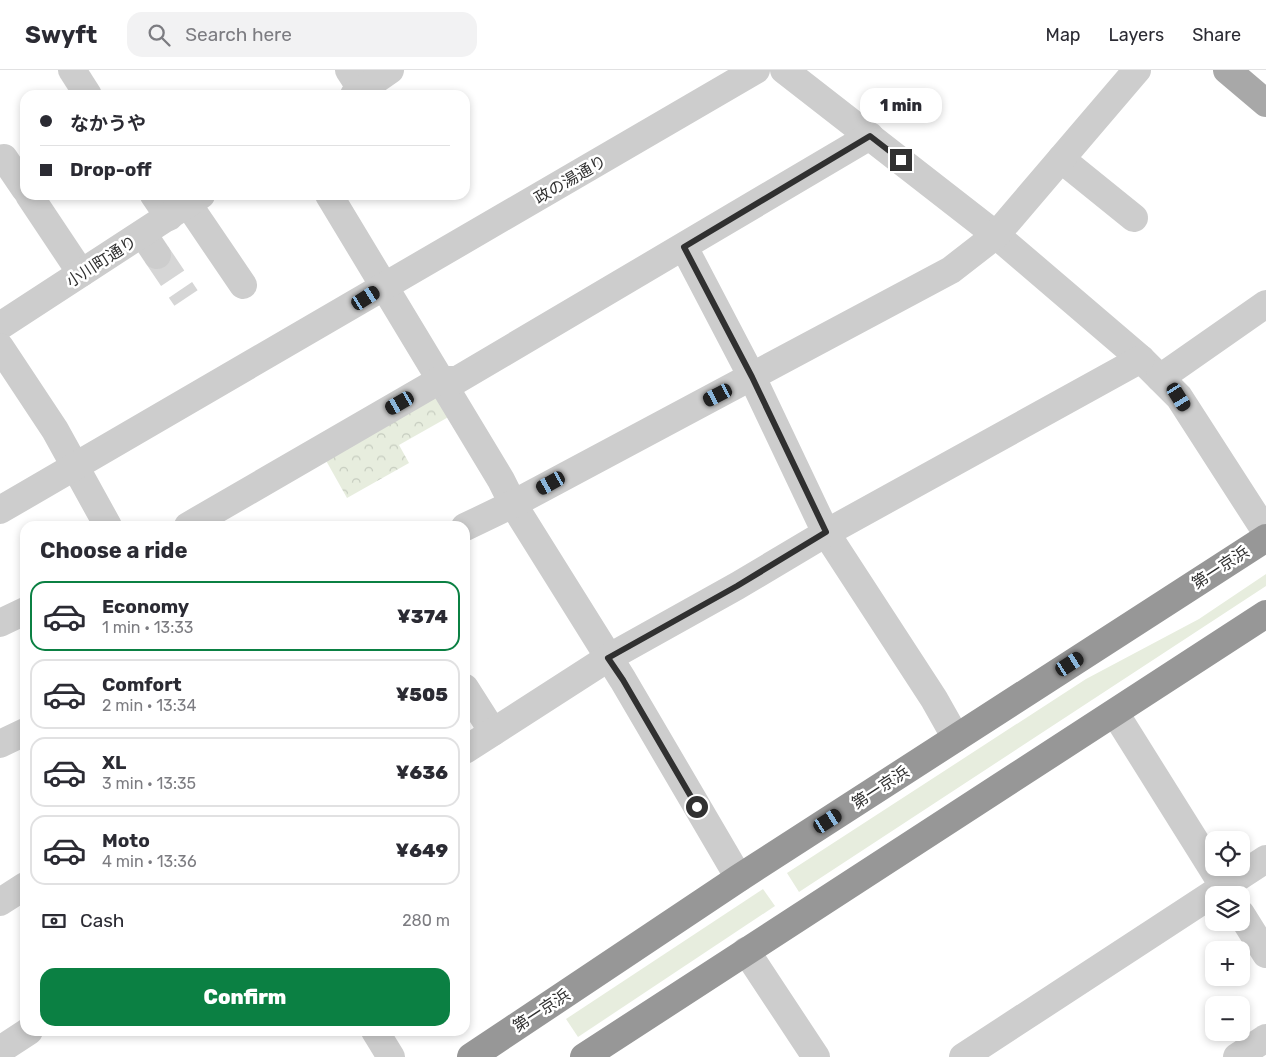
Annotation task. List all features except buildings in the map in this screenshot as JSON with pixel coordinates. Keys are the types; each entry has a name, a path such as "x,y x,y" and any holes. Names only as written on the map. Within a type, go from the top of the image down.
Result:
{"highway":[{"name":"第一京浜","path":"471,1057 739,878 1266,538"},
{"path":"584,1057 1266,614"}],"main road":[{"path":"1227,70 1266,103"}],"street":[{"path":"72,70 85,90"},
{"path":"355,85 390,70"},
{"name":"政の湯通り","path":"0,510 756,70"},
{"path":"784,70 996,235 1141,359 1179,397 1266,532"},
{"path":"470,525 570,480 752,377 951,270 996,235 1061,159 1118,110 1137,70"},
{"path":"197,521 440,380 457,380 870,136"},
{"path":"4,158 20,182"},
{"path":"1061,159 1134,218"},
{"path":"32,200 81,274"},
{"path":"332,200 501,480 513,504 623,680 739,878"},
{"path":"178,203 243,285"},
{"name":"小川町通り","path":"0,326 81,274 150,244 178,203"},
{"path":"684,247 752,377 826,532 934,699 956,738"},
{"path":"1160,378 1266,304"},
{"path":"0,347 55,430 105,521"},
{"path":"470,747 608,658 734,581 1141,359"},
{"path":"0,623 20,613"},
{"path":"470,696 494,732"},
{"path":"1115,713 1223,886"},
{"path":"0,744 20,734"},
{"path":"1231,886 1266,858"},
{"path":"0,902 20,889"},
{"path":"963,1057 1205,903"},
{"path":"1250,928 1266,954"},
{"path":"746,951 816,1057"},
{"path":"0,1050 21,1036"},
{"path":"378,1036 391,1057"},
{"path":"1237,1057 1266,1038"}],"green space":[{"path":"439,392 452,415 399,445 409,463 347,498 324,457"},
{"path":"1266,574 1266,586 799,892 787,873 1086,679 1199,619"},
{"path":"763,889 775,906 578,1037 566,1019"}],"tunnel":[{"path":"157,255 186,298"}],"route":[{"path":"697,807 623,680 608,658 737,586 826,532 752,377 684,247 870,136 901,160"}]}
